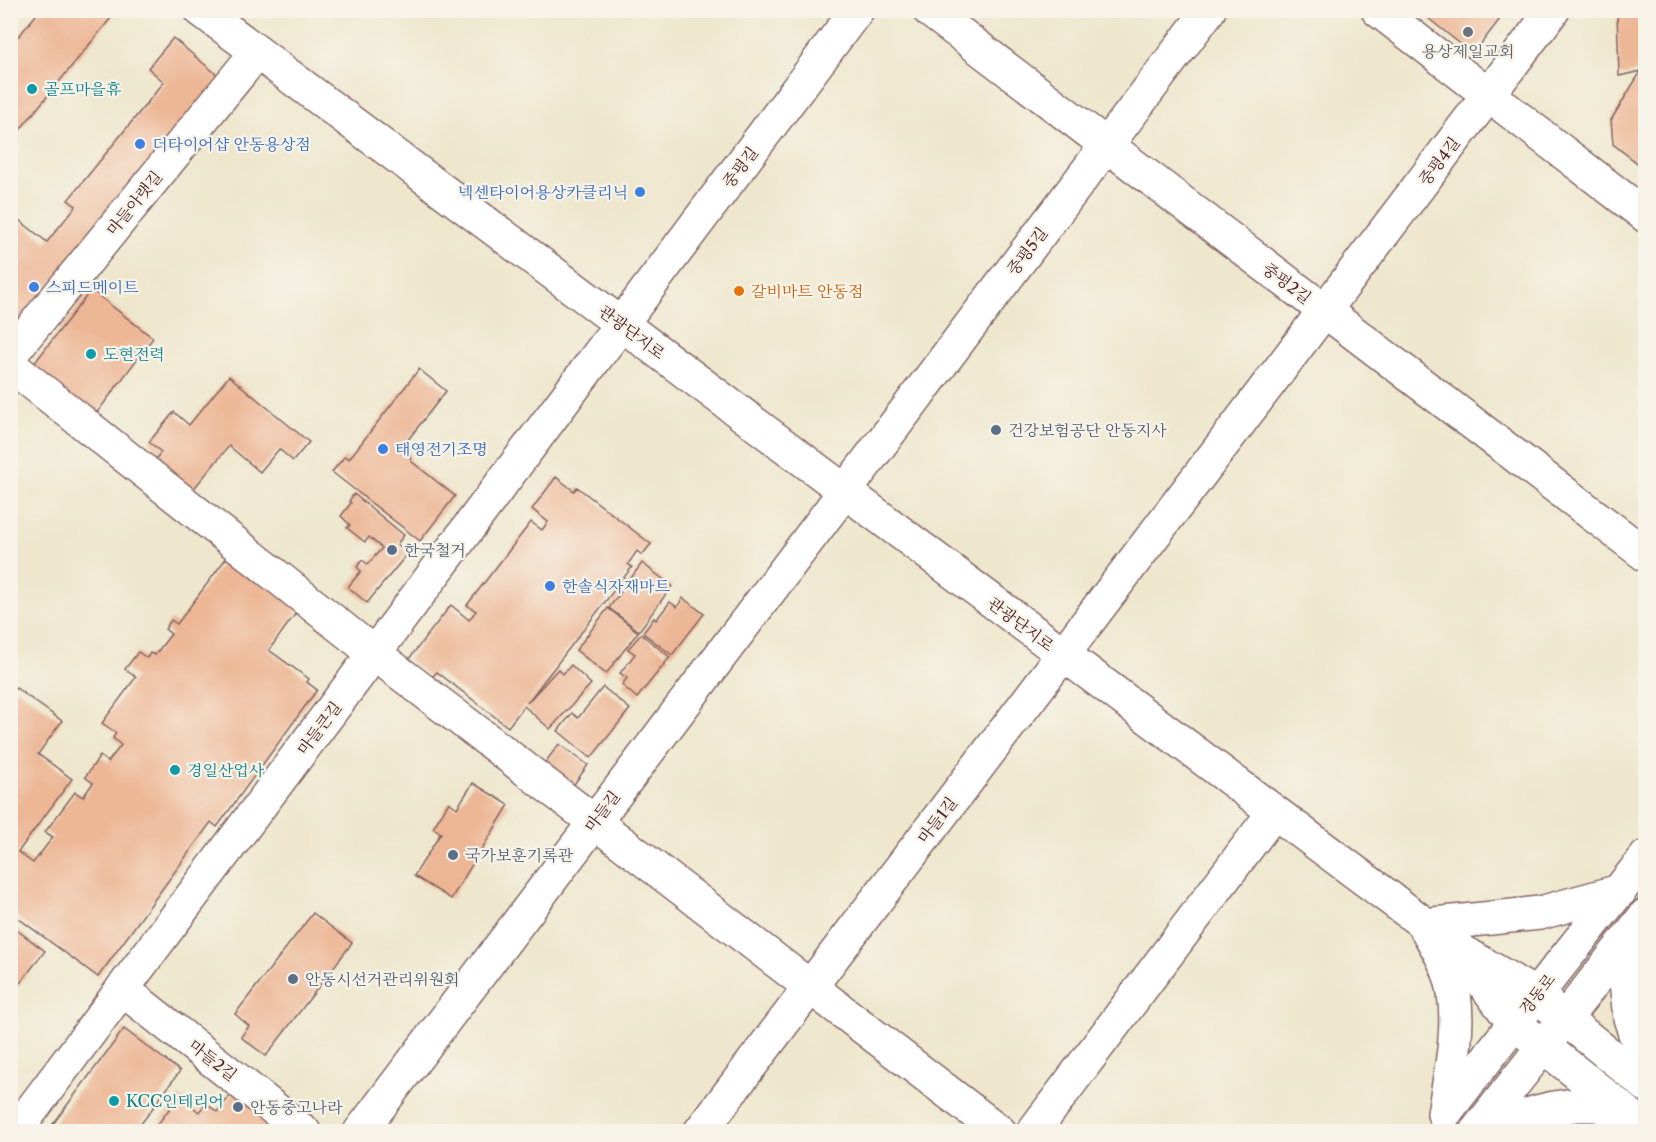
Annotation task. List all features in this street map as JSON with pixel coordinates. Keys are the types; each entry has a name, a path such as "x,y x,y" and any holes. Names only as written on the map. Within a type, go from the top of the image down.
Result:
{"street":[{"name":"관광단지로","path":"201,10 1458,950"},
{"name":"중평길","path":"622,324 857,10"},
{"name":"중평2길","path":"929,10 1646,555"},
{"name":"중평5길","path":"845,491 1209,10"},
{"path":"1378,10 1646,216"},
{"name":"중평4길","path":"1063,655 1553,10"},
{"name":"마들아랫길","path":"10,355 257,52"},
{"name":"마들큰길","path":"15,1131 622,324"},
{"path":"10,365 375,654 1000,1131"},
{"name":"마들길","path":"360,1131 845,491"},
{"name":"마들1길","path":"700,1131 1063,655"},
{"path":"1033,1131 1274,812"},
{"name":"경동로","path":"1438,1123 1646,857"},
{"path":"1438,1123 1456,1028 1454,991 1441,953 1424,925 1540,913 1620,891"},
{"path":"1646,915 1634,955 1630,1018 1646,1068"},
{"path":"1458,950 1536,995 1646,1085"},
{"path":"1458,950 1514,1023 1640,1124"},
{"path":"1476,1131 1565,1018 1634,955"},
{"name":"마들2길","path":"122,989 304,1131"},
{"path":"1481,1131 1535,1112 1567,1105 1598,1105 1640,1124"}],"building":[{"name":"골프마을휴","path":"40,10 112,10 115,13 10,142 10,30 19,36"},
{"name":"용상제일교회","path":"1418,10 1507,10 1473,54"},
{"path":"1617,10 1646,10 1646,170 1613,144 1611,120 1641,71 1619,76"},
{"name":"더타이어샵 안동용상점","path":"173,38 227,83 10,331 10,213 47,242 76,206 68,200 164,82 148,68"},
{"name":"도현전력","path":"91,290 153,338 93,418 29,370"},
{"name":"태영전기조명","path":"419,369 446,391 407,441 411,461 455,496 420,541 332,472 345,456 349,459"},
{"path":"229,376 309,442 293,461 279,449 260,472 229,446 186,498 149,468 161,452 149,442 174,412 189,425"},
{"name":"한솔식자재마트","path":"556,477 574,491 577,487 651,544 642,555 637,551 628,564 632,567 527,703 558,669 563,674 571,665 591,684 550,729 524,706 508,727 437,672 431,678 408,660 451,605 469,620 476,611 467,605 531,522 542,530 548,522 532,509"},
{"name":"한국철거","path":"354,494 404,535 397,544 408,553 367,603 348,587 361,571 357,567 362,560 368,564 382,548 369,537 365,542 347,528 350,525 341,516 351,503 349,501"},
{"name":"경일산업사","path":"230,553 304,602 269,650 309,679 307,682 317,690 217,827 211,822 98,977 10,912 10,695 16,688 62,721 38,754 72,779 18,852 33,863 53,837 45,832 75,792 83,797 93,783 85,777 100,756 108,762 121,745 113,738 116,733 102,723 136,677 125,669 138,652 147,658 150,653 155,655 171,634 165,629 171,620 177,624"},
{"path":"642,563 672,586 639,631 609,608"},
{"path":"683,598 704,614 672,655 643,633 670,602 677,607"},
{"path":"608,608 638,632 606,674 576,650"},
{"path":"641,634 670,657 637,698 622,685 627,678 620,673 635,654 628,649"},
{"path":"603,687 630,709 591,758 558,731 572,713 578,718"},
{"path":"559,744 588,765 572,787 543,765"},
{"name":"국가보훈기록관","path":"473,783 509,805 451,899 414,876 441,833 433,828 449,802 457,808"},
{"name":"안동시선거관리위원회","path":"313,913 352,943 266,1056 241,1037 249,1026 235,1014"},
{"path":"10,925 45,951 10,996"},
{"name":"KCC인테리어","path":"124,1029 180,1071 135,1132 47,1132"},
{"name":"안동중고나라","path":"234,1091 272,1121 264,1132 152,1132 179,1096 199,1112 206,1103 217,1112"}],"place":[{"name":"용상제일교회","path":"1468,32"},
{"name":"골프마을휴","path":"32,89"},
{"name":"더타이어샵 안동용상점","path":"140,144"},
{"name":"넥센타이어용상카클리닉","path":"640,192"},
{"name":"스피드메이트","path":"34,287"},
{"name":"갈비마트 안동점","path":"739,291"},
{"name":"도현전력","path":"91,354"},
{"name":"건강보험공단 안동지사","path":"996,430"},
{"name":"태영전기조명","path":"383,449"},
{"name":"한국철거","path":"392,550"},
{"name":"한솔식자재마트","path":"550,586"},
{"name":"경일산업사","path":"175,770"},
{"name":"국가보훈기록관","path":"453,855"},
{"name":"안동시선거관리위원회","path":"293,979"},
{"name":"KCC인테리어","path":"114,1101"},
{"name":"안동중고나라","path":"238,1107"}]}
